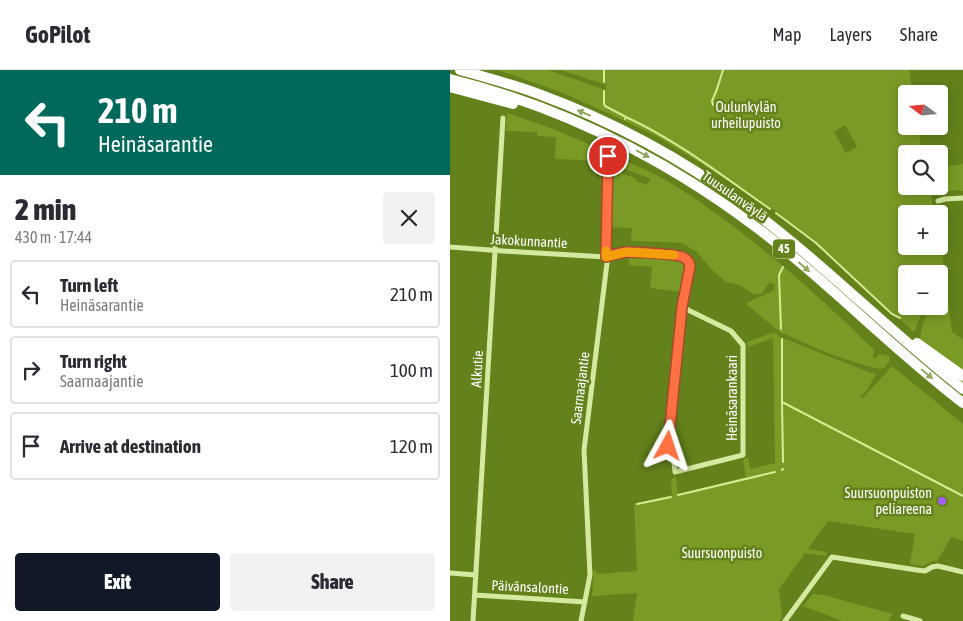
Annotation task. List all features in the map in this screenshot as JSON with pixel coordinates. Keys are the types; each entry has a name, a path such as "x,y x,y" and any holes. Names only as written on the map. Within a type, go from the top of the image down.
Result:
{"highway":[{"name":"Tuusulanväylä","path":"460,70 537,94 579,111 634,137 678,161 728,192 770,224 963,390"},
{"name":"Tuusulanväylä","path":"450,79 533,105 583,125 640,153 722,202 790,254 921,369 963,403"},
{"path":"450,87 555,119 583,125"},
{"path":"856,297 875,308 927,351 963,376"}],"street":[{"name":"Alkutie","path":"473,621 503,118"},
{"name":"Saarnaajantie","path":"581,621 590,575 584,450 606,263 608,156"},
{"path":"938,201 963,198"},
{"name":"Jakokunnantie","path":"450,247 606,257 626,252 681,256 690,262 682,307"},
{"name":"Heinäsarankaari","path":"682,307 732,331 743,345 743,454 675,472 673,454 668,446 682,307"},
{"path":"785,621 832,557 925,571 938,566 963,572"},
{"name":"Päivänsalontie","path":"450,573 476,575"},
{"name":"Päivänsalontie","path":"475,595 585,602"},
{"path":"903,616 920,621"}],"green space":[{"name":"Oulunkylän urheilupuisto","path":"498,70 548,70 606,90 606,85 561,70 909,70 912,85 898,85 898,135 919,135 921,145 898,145 898,195 931,195 933,205 898,205 898,255 942,255 943,265 898,265 898,315 921,315 914,332 821,247 775,211 658,137 563,93","holes":["845,125 857,147 846,153 834,132"]},
{"path":"507,113 556,130 604,151 604,161 555,159 556,137 537,136 537,132 506,131"},
{"path":"610,154 665,180 748,237 803,283 873,349 874,359 880,354 890,356 889,362 884,368 879,369 867,366 830,354 780,332 746,304 774,290 775,285 770,282 761,294 753,294 740,285 726,282 710,268 697,252 682,243 631,241 632,228 610,227 611,171 635,178 636,181 646,185 651,179 611,165"},
{"path":"963,164 963,191 948,191 948,166"},
{"path":"628,253 683,260 687,266 681,292 650,288 652,267 629,265"},
{"path":"948,301 952,332 963,340 963,372 920,340 926,315 948,315"},
{"name":"Suursuonpuisto","path":"774,332 780,337 876,374 867,390 860,397 862,399 892,366 963,424 963,488 961,489 963,490 963,541 951,537 937,562 933,561 922,566 910,564 915,534 828,521 808,549 827,552 826,556 805,553 779,589 782,617 779,621 633,621 637,593 592,596 594,569 598,574 637,571 634,504 672,495 671,479 676,477 678,494 746,477 743,460 748,457 750,469 775,463 773,338 748,347 747,342"},
{"path":"813,594 893,614 888,621 842,621 803,606"}],"waterway":[{"path":"604,70 604,82"},
{"path":"713,105 712,101 723,70"},
{"path":"604,91 605,106 626,117 625,119"},
{"path":"626,117 682,148 770,209"},
{"path":"776,213 816,243 892,314 900,318"},
{"path":"781,329 779,275 783,267"},
{"path":"782,339 782,402 963,496"},
{"path":"782,402 783,462"},
{"path":"678,495 775,472"},
{"path":"637,504 671,497"}],"slow traffic":[{"path":"606,251 606,257 626,252 674,255"}],"place":[{"name":"Suursuonpuiston peliareena","path":"942,501"}],"route":[{"path":"608,156 606,257 626,252 681,256 690,262 682,307 668,446"}]}
